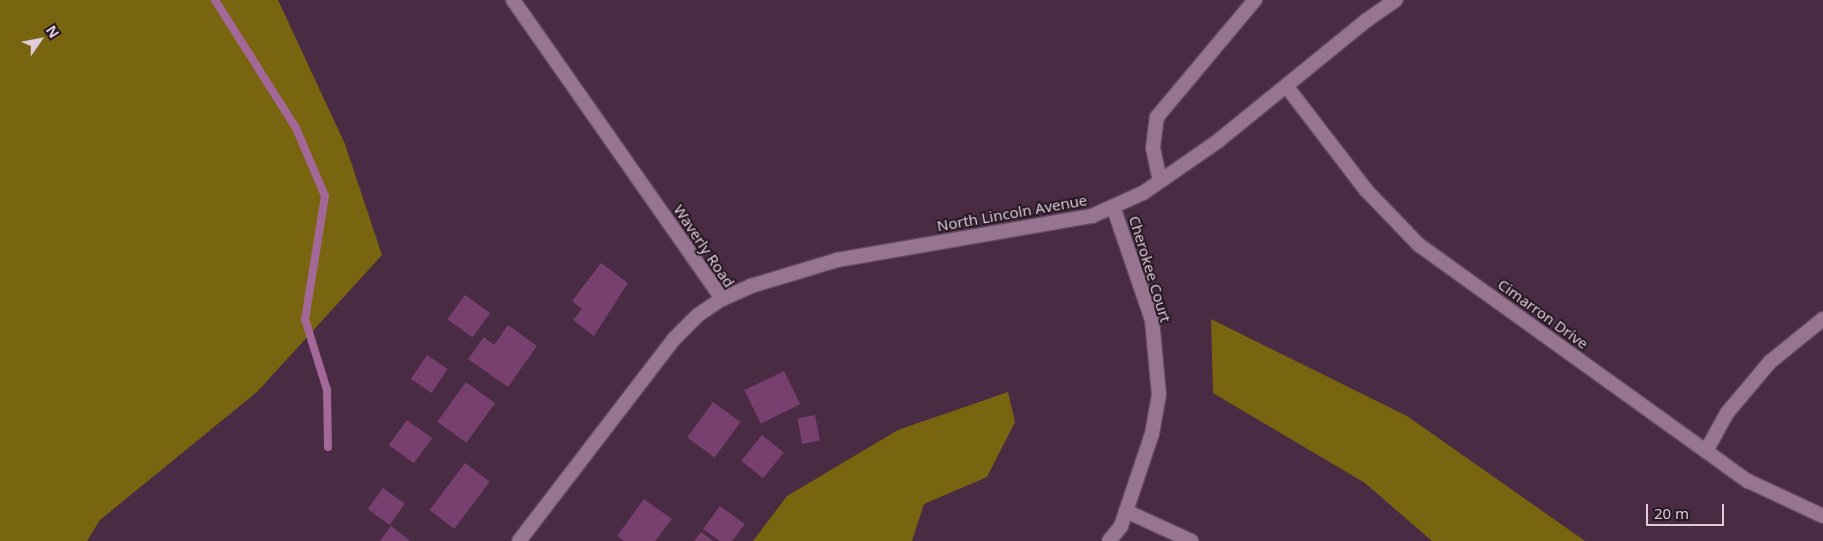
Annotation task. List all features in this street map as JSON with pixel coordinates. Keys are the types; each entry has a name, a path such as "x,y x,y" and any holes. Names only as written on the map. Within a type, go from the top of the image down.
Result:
{"street":[{"name":"Waverly Road","path":"513,0 722,299 698,315 673,340 519,541"},
{"path":"1160,181 1153,148 1157,117 1255,0"},
{"name":"North Lincoln Avenue","path":"722,299 751,286 837,260 1092,216 1160,181 1287,87 1367,20 1396,0"},
{"name":"Cimarron Drive","path":"1287,87 1366,190 1419,245 1748,481 1823,516"},
{"name":"Cherokee Court","path":"1109,541 1121,526 1152,434 1159,395 1152,320 1113,206"},
{"path":"1706,451 1727,413 1770,362 1823,319"},
{"path":"1126,511 1191,541"}],"shaded area":[{"path":"0,0 278,0 345,144 382,255 257,392 100,520 87,541 0,541"},
{"path":"1211,319 1407,416 1585,541 1432,541 1365,483 1213,393"},
{"path":"1008,392 1015,422 987,477 924,504 912,541 753,541 787,496 898,430"}],"building":[{"path":"601,263 628,283 594,336 573,320 582,309 572,301"},
{"path":"465,295 490,313 472,337 447,319"},
{"path":"508,325 537,346 508,387 468,359 484,337 494,345"},
{"path":"427,355 448,369 432,393 411,379"},
{"path":"784,371 800,404 761,424 744,390"},
{"path":"466,382 495,403 466,443 437,422"},
{"path":"713,402 741,422 715,458 687,438"},
{"path":"815,415 820,441 802,444 797,418"},
{"path":"407,420 432,438 414,463 389,445"},
{"path":"762,435 784,453 763,478 741,461"},
{"path":"465,463 490,482 454,529 429,510"},
{"path":"383,488 405,504 390,525 368,509"},
{"path":"644,499 672,519 655,541 624,541 617,536"},
{"path":"720,506 745,524 732,541 720,541 703,529"},
{"path":"391,526 410,541 380,541"},
{"path":"701,532 713,541 694,541"}],"waterway":[{"path":"215,0 296,128 325,196 305,319 327,390 328,447"}]}
